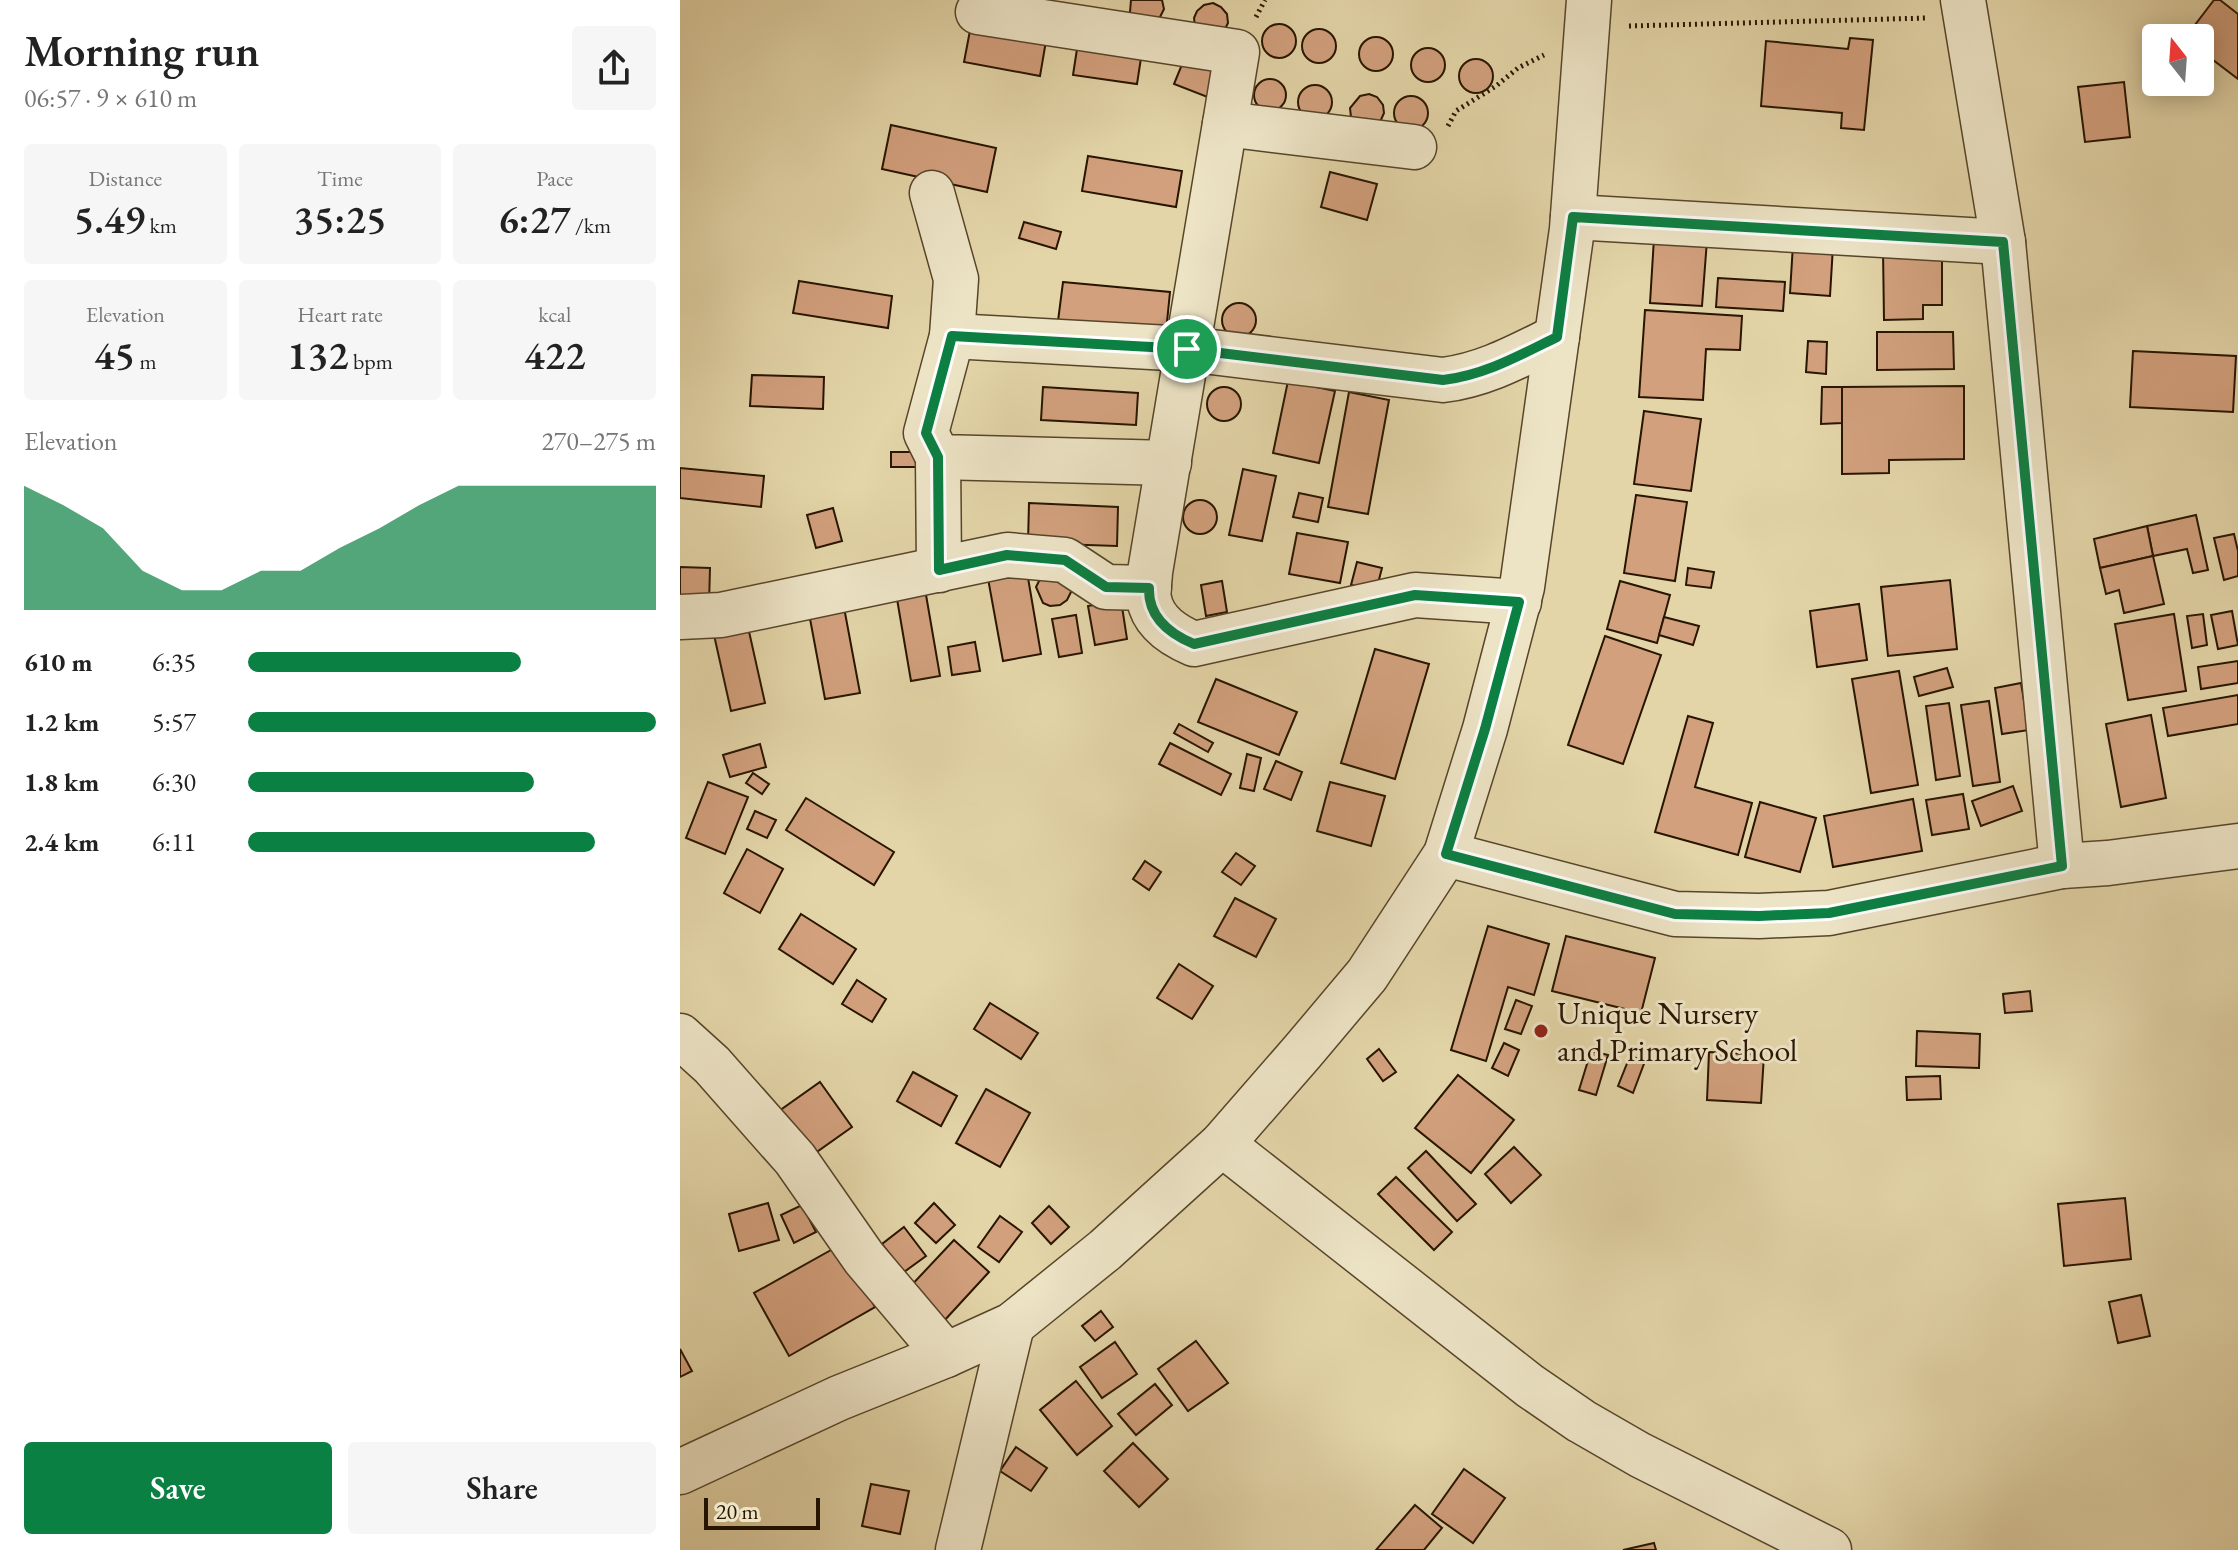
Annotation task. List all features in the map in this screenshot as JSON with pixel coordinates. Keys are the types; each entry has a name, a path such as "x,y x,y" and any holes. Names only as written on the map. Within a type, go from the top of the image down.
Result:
{"street":[{"path":"1964,8 2003,242 2062,866"},
{"path":"978,12 1237,52 1149,588 1149,599 1157,617 1174,636 1194,644 1415,595 1519,602"},
{"path":"680,1472 839,1398 1012,1325 1105,1250 1222,1144 1367,975 1446,854 1485,729 1519,602 1573,217 1588,23"},
{"path":"1225,124 1414,147"},
{"path":"932,193 956,279 952,336 926,433 938,457 939,570"},
{"path":"1573,217 2003,242"},
{"path":"952,336 1187,349 1443,380 1465,378 1492,369 1557,337"},
{"path":"938,457 1169,463"},
{"path":"680,617 721,615 1007,555 1065,560 1106,587 1149,588"},
{"path":"1446,854 1675,914 1745,916 1829,913 2062,866 2238,846"},
{"path":"680,1036 712,1065 795,1159 864,1258 946,1355"},
{"path":"1222,1144 1530,1386 1581,1421 1640,1455 1829,1550"},
{"path":"958,1550 1012,1325"}],"path":[{"path":"1414,147 1444,137 1456,111 1518,68 1546,54 1588,23 1964,8"}],"building":[{"path":"1131,0 1162,0 1164,9 1153,23 1135,20 1130,12"},
{"path":"2214,0 2220,0 2238,14 2238,79 2214,61 2214,24 2196,24"},
{"path":"1213,3 1227,14 1228,23 1224,31 1195,26 1197,11"},
{"path":"972,20 1047,35 1040,76 964,62"},
{"path":"1279,24 1291,29 1296,41 1291,53 1279,58 1267,53 1262,41 1267,29"},
{"path":"1319,29 1331,34 1336,46 1331,58 1319,63 1307,58 1302,46 1307,34"},
{"path":"1079,36 1143,45 1137,84 1073,75"},
{"path":"1376,37 1388,42 1393,54 1388,66 1376,71 1364,66 1359,54 1364,42"},
{"path":"1850,38 1873,40 1864,130 1841,128 1842,113 1761,106 1766,41 1848,49"},
{"path":"1428,48 1440,53 1445,65 1440,77 1428,82 1416,77 1411,65 1416,53"},
{"path":"1185,57 1220,70 1210,98 1174,84"},
{"path":"1476,59 1488,64 1493,76 1488,88 1476,93 1464,88 1459,76 1464,64"},
{"path":"1270,79 1282,83 1286,95 1282,107 1270,111 1258,107 1254,95 1258,83"},
{"path":"2124,82 2130,137 2085,142 2078,87"},
{"path":"1315,85 1327,90 1332,102 1327,114 1315,119 1303,114 1298,102 1303,90"},
{"path":"1369,94 1377,97 1384,113 1380,122 1356,124 1350,108 1360,96"},
{"path":"1411,96 1423,101 1428,113 1423,125 1411,130 1399,125 1394,113 1399,101"},
{"path":"891,125 996,148 987,192 882,169"},
{"path":"1088,156 1182,171 1176,207 1082,191"},
{"path":"1330,172 1377,184 1367,220 1321,207"},
{"path":"1024,222 1061,232 1056,249 1019,238"},
{"path":"1654,238 1707,240 1702,306 1650,303"},
{"path":"1793,244 1833,246 1830,296 1790,293"},
{"path":"1883,250 1942,250 1942,305 1923,305 1923,319 1884,320"},
{"path":"1718,278 1785,282 1783,311 1716,307"},
{"path":"799,281 892,296 888,328 793,313"},
{"path":"1063,282 1170,292 1166,332 1058,321"},
{"path":"1239,303 1251,308 1256,320 1251,332 1239,337 1227,332 1222,320 1227,308"},
{"path":"1645,310 1742,316 1740,350 1706,349 1703,400 1639,397"},
{"path":"1877,332 1953,332 1954,369 1877,370"},
{"path":"1808,341 1827,342 1826,374 1806,372"},
{"path":"2133,351 2236,356 2233,412 2130,407"},
{"path":"752,375 824,377 823,409 750,406"},
{"path":"1288,381 1335,391 1319,463 1273,453"},
{"path":"1964,386 1964,459 1889,460 1889,473 1842,474 1842,387"},
{"path":"1043,387 1138,393 1136,425 1041,420"},
{"path":"1224,387 1236,392 1241,404 1236,416 1224,421 1212,416 1207,404 1212,392"},
{"path":"1822,387 1842,387 1842,423 1821,424"},
{"path":"1349,392 1389,400 1368,514 1328,507"},
{"path":"1644,411 1701,419 1691,491 1634,484"},
{"path":"891,452 925,452 925,467 891,467"},
{"path":"680,468 764,476 761,507 680,498"},
{"path":"1243,469 1276,476 1262,541 1229,535"},
{"path":"1299,493 1323,498 1318,522 1293,517"},
{"path":"1636,495 1687,502 1675,581 1624,573"},
{"path":"1200,500 1212,505 1217,517 1212,529 1200,534 1188,529 1183,517 1188,505"},
{"path":"1029,503 1118,507 1117,546 1028,543"},
{"path":"833,508 842,541 816,548 807,515"},
{"path":"2196,515 2208,570 2193,573 2187,549 2153,556 2147,526"},
{"path":"2147,526 2153,556 2100,568 2094,539"},
{"path":"1297,533 1348,542 1340,583 1289,574"},
{"path":"2234,534 2238,576 2224,580 2214,538"},
{"path":"2153,556 2164,604 2124,613 2119,590 2106,594 2100,568"},
{"path":"1357,562 1382,568 1376,591 1351,585"},
{"path":"1026,566 1041,654 1003,661 987,573"},
{"path":"680,567 710,568 709,604 680,603"},
{"path":"1688,568 1714,572 1711,588 1686,585"},
{"path":"1040,579 1070,583 1071,592 1067,600 1060,605 1043,603 1036,587"},
{"path":"1950,580 1957,649 1888,656 1881,587"},
{"path":"1222,581 1227,612 1206,616 1201,585"},
{"path":"1620,581 1670,595 1657,643 1607,629"},
{"path":"925,589 940,676 911,681 896,593"},
{"path":"1121,600 1127,639 1095,645 1088,606"},
{"path":"843,602 860,693 825,699 808,608"},
{"path":"1859,604 1867,660 1817,667 1810,611"},
{"path":"2232,611 2238,645 2218,649 2211,615"},
{"path":"2174,614 2186,691 2128,700 2115,624"},
{"path":"2203,614 2207,645 2192,648 2187,616"},
{"path":"1076,615 1082,653 1059,657 1052,619"},
{"path":"1664,617 1699,626 1693,645 1659,635"},
{"path":"746,618 765,703 731,711 712,626"},
{"path":"1605,636 1661,655 1623,764 1568,745"},
{"path":"975,642 980,671 952,675 948,647"},
{"path":"1375,649 1429,664 1395,779 1341,763"},
{"path":"2238,661 2238,683 2201,689 2198,667"},
{"path":"1947,668 1953,687 1919,696 1914,677"},
{"path":"1899,671 1918,785 1871,793 1852,679"},
{"path":"1216,679 1297,712 1279,755 1198,722"},
{"path":"2021,683 2029,730 2002,734 1995,688"},
{"path":"2238,695 2238,724 2168,736 2163,708"},
{"path":"1989,701 2000,782 1973,786 1961,705"},
{"path":"1949,703 1960,776 1936,780 1926,706"},
{"path":"2151,715 2166,798 2121,807 2106,724"},
{"path":"1688,716 1713,723 1695,787 1752,803 1738,855 1655,832"},
{"path":"1179,724 1213,743 1208,752 1174,733"},
{"path":"1170,743 1231,774 1221,795 1159,764"},
{"path":"760,744 766,767 730,777 723,755"},
{"path":"1247,754 1261,758 1254,791 1240,788"},
{"path":"1276,761 1302,772 1291,800 1264,789"},
{"path":"753,773 769,784 762,794 746,783"},
{"path":"708,782 748,797 725,854 686,838"},
{"path":"1330,782 1385,796 1371,846 1317,831"},
{"path":"2013,786 2022,811 1981,826 1972,801"},
{"path":"1963,794 1969,829 1932,835 1926,800"},
{"path":"806,798 894,852 874,885 786,830"},
{"path":"1913,799 1922,851 1833,867 1824,816"},
{"path":"1760,802 1816,818 1800,872 1745,857"},
{"path":"755,811 776,820 767,838 747,829"},
{"path":"747,849 783,869 760,913 724,893"},
{"path":"1236,853 1255,866 1241,885 1222,872"},
{"path":"1145,861 1161,872 1149,890 1133,879"},
{"path":"1235,898 1276,919 1256,957 1214,936"},
{"path":"801,914 856,949 833,984 779,949"},
{"path":"1488,926 1549,944 1534,995 1508,987 1486,1061 1451,1050"},
{"path":"1566,936 1655,958 1641,1013 1552,991"},
{"path":"1179,964 1213,986 1192,1019 1157,998"},
{"path":"857,980 886,999 872,1022 842,1004"},
{"path":"2030,991 2032,1011 2005,1013 2003,994"},
{"path":"1516,1000 1532,1006 1521,1034 1505,1029"},
{"path":"990,1003 1038,1033 1021,1059 974,1029"},
{"path":"1917,1031 1980,1034 1979,1068 1916,1066"},
{"path":"1504,1043 1519,1050 1508,1076 1492,1068"},
{"path":"1379,1049 1396,1072 1383,1081 1367,1059"},
{"path":"1591,1051 1608,1055 1596,1095 1579,1090"},
{"path":"1709,1052 1764,1055 1761,1103 1707,1100"},
{"path":"1630,1056 1645,1061 1633,1093 1618,1086"},
{"path":"913,1072 957,1096 941,1126 897,1101"},
{"path":"1458,1075 1514,1120 1471,1173 1415,1128"},
{"path":"1940,1076 1941,1099 1907,1100 1906,1077"},
{"path":"820,1082 852,1127 811,1156 779,1111"},
{"path":"986,1089 1030,1113 1000,1167 956,1143"},
{"path":"1514,1147 1541,1175 1511,1203 1485,1174"},
{"path":"1426,1151 1476,1204 1457,1221 1408,1168"},
{"path":"1396,1177 1452,1232 1434,1250 1378,1194"},
{"path":"2125,1198 2131,1259 2064,1266 2058,1204"},
{"path":"768,1203 779,1240 739,1251 729,1214"},
{"path":"934,1203 955,1225 936,1243 915,1223"},
{"path":"802,1205 816,1232 794,1243 781,1215"},
{"path":"1049,1206 1069,1227 1051,1244 1032,1223"},
{"path":"1000,1216 1022,1232 999,1262 978,1247"},
{"path":"904,1227 926,1256 904,1272 882,1244"},
{"path":"954,1240 989,1272 943,1322 907,1290"},
{"path":"840,1245 875,1307 789,1356 754,1293"},
{"path":"2141,1295 2150,1336 2118,1343 2109,1302"},
{"path":"1101,1311 1113,1327 1095,1341 1082,1326"},
{"path":"1196,1341 1228,1383 1188,1411 1158,1369"},
{"path":"1115,1342 1137,1374 1102,1398 1080,1367"},
{"path":"680,1349 692,1371 680,1377"},
{"path":"1076,1381 1112,1426 1077,1455 1040,1410"},
{"path":"1155,1384 1172,1405 1136,1435 1118,1414"},
{"path":"1133,1443 1168,1479 1139,1507 1104,1471"},
{"path":"1016,1447 1047,1468 1031,1491 1000,1471"},
{"path":"1464,1469 1505,1498 1473,1543 1432,1514"},
{"path":"871,1484 909,1491 900,1534 862,1526"},
{"path":"1415,1505 1442,1528 1424,1550 1376,1550"},
{"path":"1654,1543 1656,1550 1623,1550"}],"place":[{"name":"Unique Nursery and Primary School","path":"1541,1031"}],"route":[{"path":"1573,217 2003,242 2062,866 1829,913 1759,916 1675,914 1446,854 1485,729 1519,602 1415,595 1194,644 1174,636 1157,617 1149,599 1149,588 1106,587 1065,560 1007,555 939,570 938,457 926,433 952,336 1187,349 1443,380 1465,378 1492,369 1557,337 1573,217"}]}
